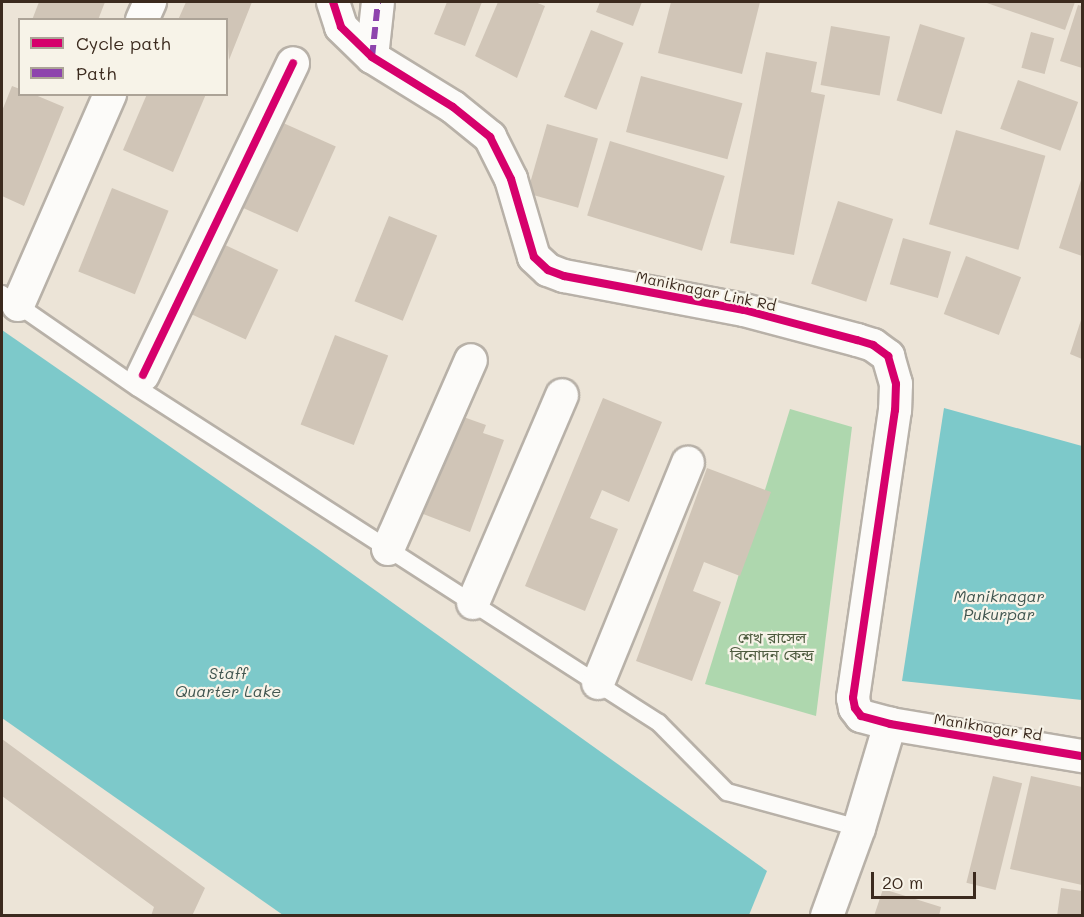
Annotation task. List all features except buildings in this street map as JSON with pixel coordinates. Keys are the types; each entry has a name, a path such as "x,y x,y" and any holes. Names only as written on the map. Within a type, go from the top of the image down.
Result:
{"street":[{"path":"143,18 150,2"},
{"name":"Maniknagar Link Rd","path":"333,2 341,27 372,57 453,107 490,137 511,178 534,257 548,270 564,276 744,310 873,345 888,356 896,384 895,410 853,698 855,708 861,716 890,724"},
{"path":"372,57 378,2"},
{"path":"143,375 293,63"},
{"path":"10,300 109,96"},
{"path":"388,549 471,360"},
{"path":"473,603 562,395"},
{"path":"598,683 688,463"},
{"path":"827,915 859,828 890,724"},
{"name":"Maniknagar Rd","path":"890,724 1083,756"}],"lane":[{"path":"10,300 138,388 659,723 727,792 859,828"}],"green space":[{"name":"শেখ রাসেল বিনোদন কেন্দ্র","path":"790,409 852,427 816,716 705,684"}],"water":[{"name":"Staff Quarter Lake","path":"2,330 319,550 767,871 749,915 283,915 2,718"},
{"name":"Maniknagar Pukurpar","path":"944,408 1082,446 1082,700 902,681"}],"marked path":[{"path":"372,57 378,2"}],"cycle path":[{"path":"333,2 341,27 372,57 453,107 490,137 511,179 534,257 548,270 564,276 744,310 873,345 888,356 896,384 895,410 853,698 855,708 861,716 890,724 1082,756"},
{"path":"143,375 293,63"}]}
